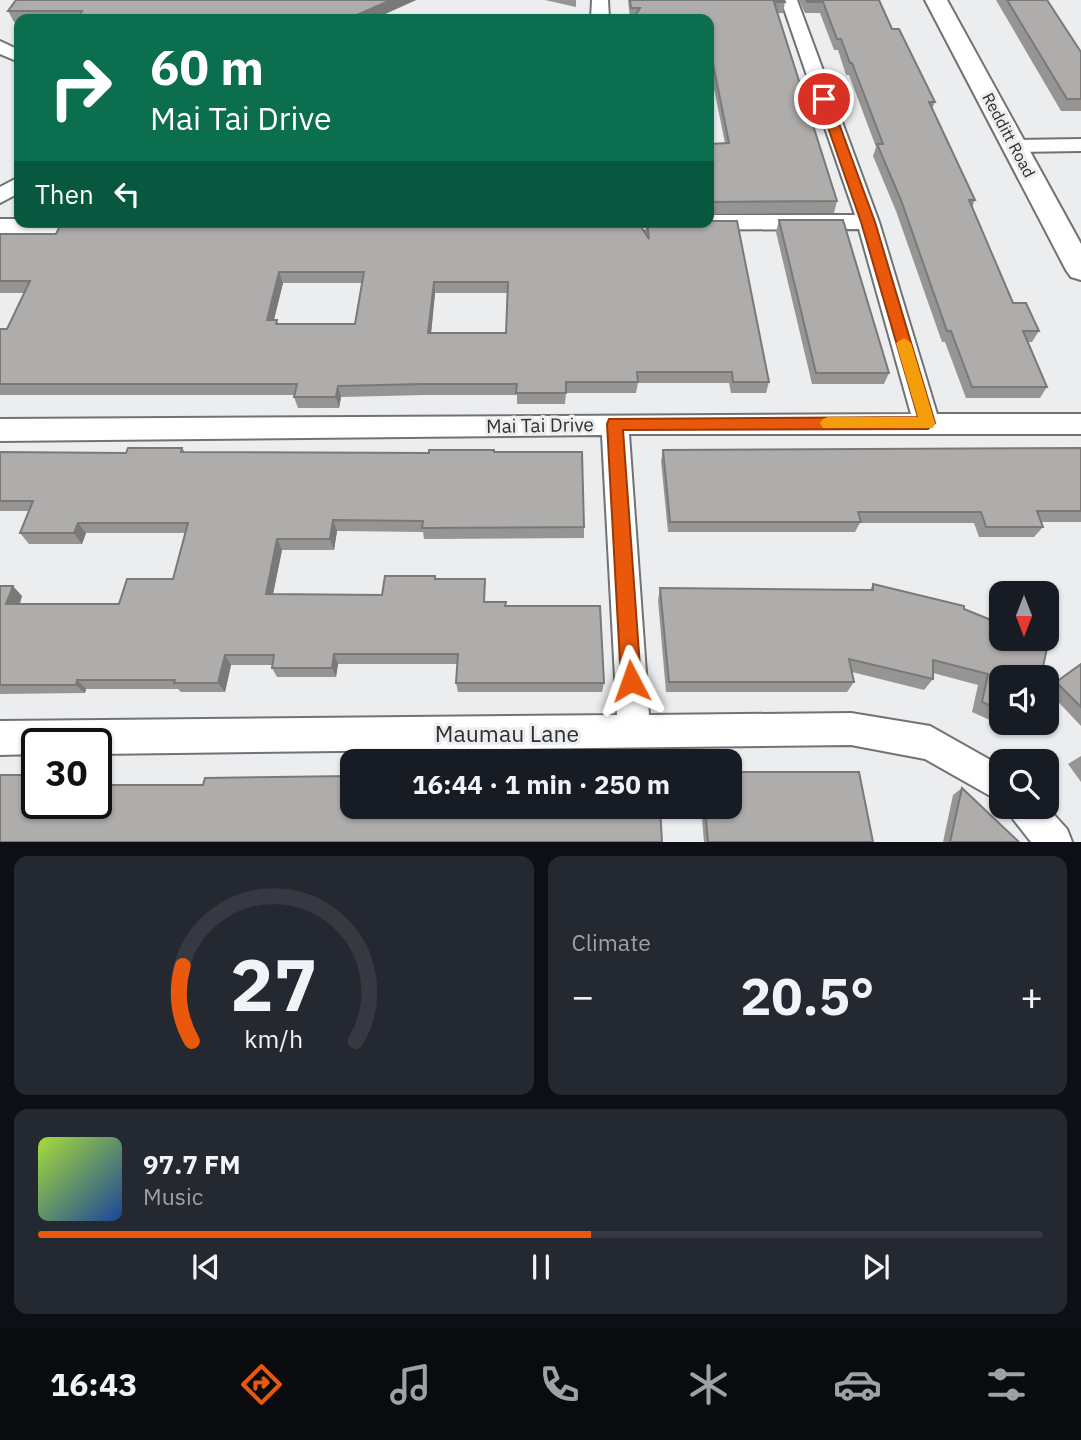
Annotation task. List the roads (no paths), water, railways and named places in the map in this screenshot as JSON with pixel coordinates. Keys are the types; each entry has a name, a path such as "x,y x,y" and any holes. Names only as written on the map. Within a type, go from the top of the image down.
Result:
{"street":[{"path":"789,0 868,222 928,423"},
{"name":"Redditt Road","path":"936,0 1081,270"},
{"path":"1014,146 1081,145"},
{"path":"714,223 868,222"},
{"path":"615,424 634,733"},
{"name":"Mai Tai Drive","path":"0,430 615,424 1081,424"},
{"name":"Maumau Lane","path":"0,738 851,729 930,743 989,778"},
{"path":"1035,819 1054,842"}]}
